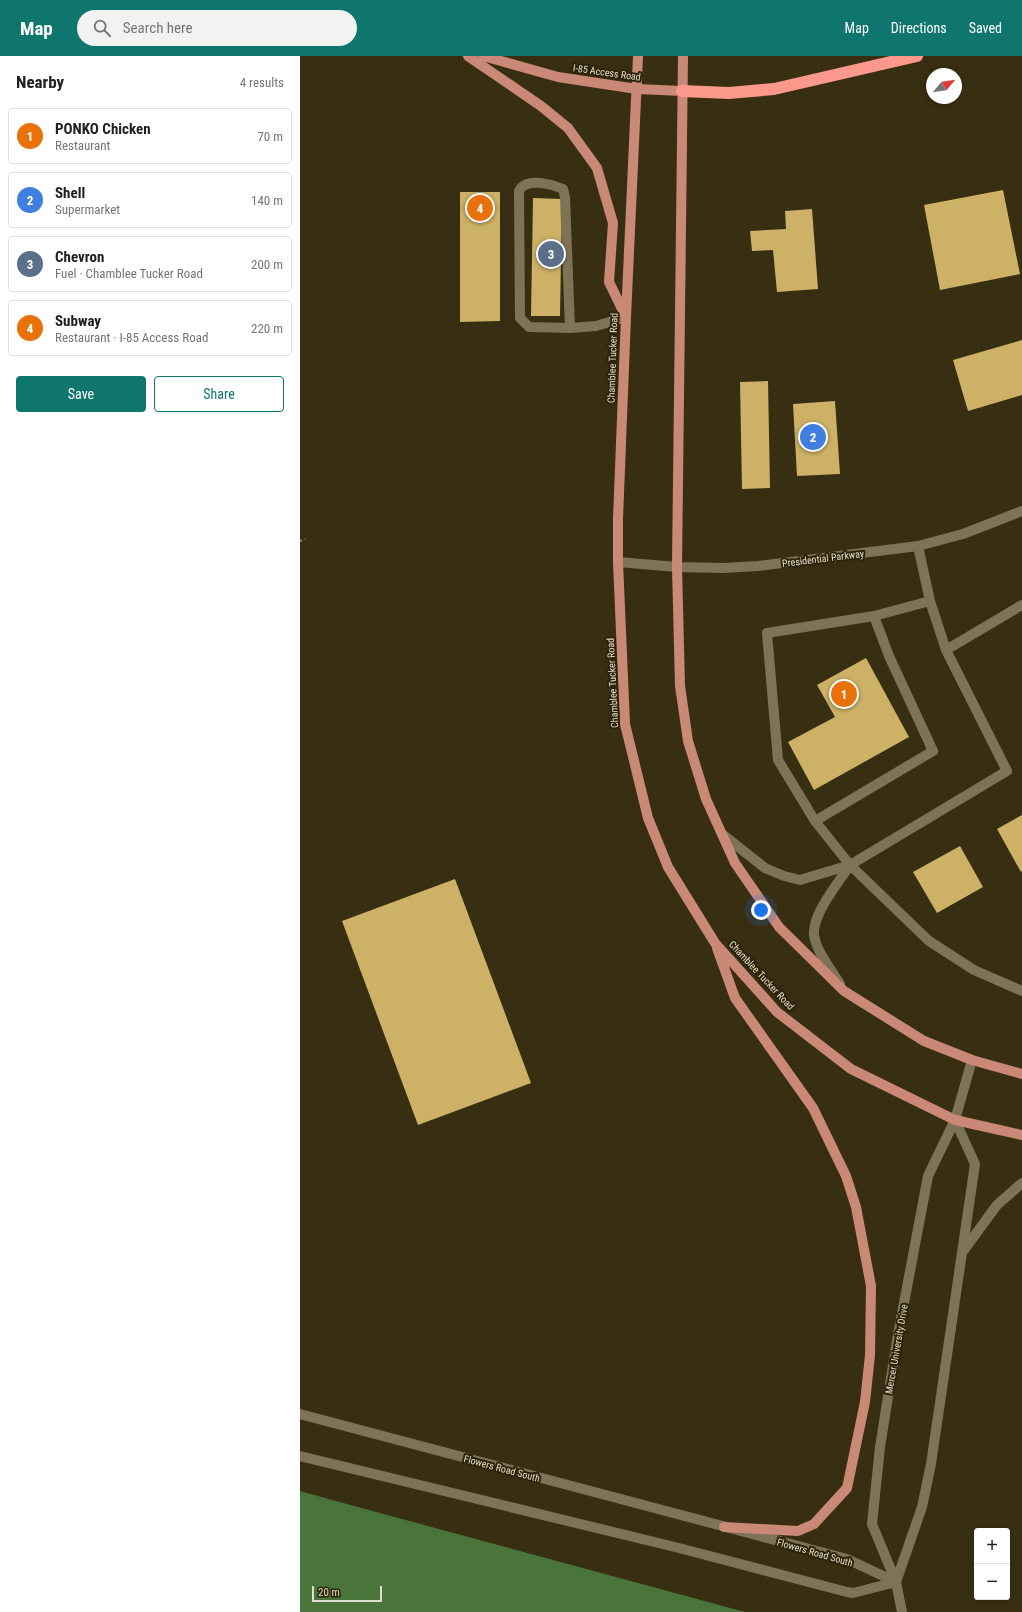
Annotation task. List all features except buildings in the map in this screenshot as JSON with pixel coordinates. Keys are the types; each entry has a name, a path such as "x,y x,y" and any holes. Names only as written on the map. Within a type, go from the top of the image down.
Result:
{"highway":[{"path":"682,91 729,93 774,89 917,56"}],"main road":[{"path":"468,56 541,106 568,128 597,168 613,223 609,282 626,317"},
{"name":"I-85 Access Road","path":"484,56 558,77 637,89 682,91"},
{"name":"Chamblee Tucker Road","path":"638,56 618,519 618,562 625,724 646,812 668,867 715,943 777,1012 851,1069 955,1120 1022,1135"},
{"path":"683,56 677,567 680,686 688,741 706,799 735,863 778,927 844,991 924,1041 972,1060 1022,1074"},
{"path":"715,943 735,998 813,1108 846,1176 856,1207 871,1286 869,1363 865,1402 847,1488 814,1524 798,1531 724,1527"}],"street":[{"path":"570,328 565,197 563,188 528,182 522,186 519,191 520,318 529,326 570,328 596,326 626,317"},
{"name":"Presidential Parkway","path":"618,562 677,567 723,568 758,566 918,546 963,534 1022,511"},
{"path":"722,834 765,868 784,876 800,880 850,865 1007,771 946,650 930,601 918,546"},
{"path":"930,601 874,616 768,633 778,760 815,821 850,865 929,941 974,970 1022,991"},
{"path":"946,650 1022,605"},
{"path":"815,821 933,751 889,656 874,616"},
{"path":"844,991 823,957 814,935 819,913 850,865"},
{"name":"Mercer University Drive","path":"902,1612 896,1582 872,1524 880,1447 897,1340 928,1176 955,1120 972,1060"},
{"path":"300,1456 678,1548 847,1592 853,1593 896,1582 922,1507 931,1464 975,1164 955,1120"},
{"path":"962,1251 997,1205 1022,1182"},
{"name":"Flowers Road South","path":"300,1414 724,1527 847,1558 896,1582"}],"path":[{"path":"300,541 304,539"}],"green space":[{"path":"300,1491 332,1500 745,1612 300,1612"}],"place":[{"name":"Subway","path":"480,208"},
{"name":"Chevron","path":"551,254"},
{"name":"Shell","path":"813,437"},
{"name":"PONKO Chicken","path":"844,694"}]}
